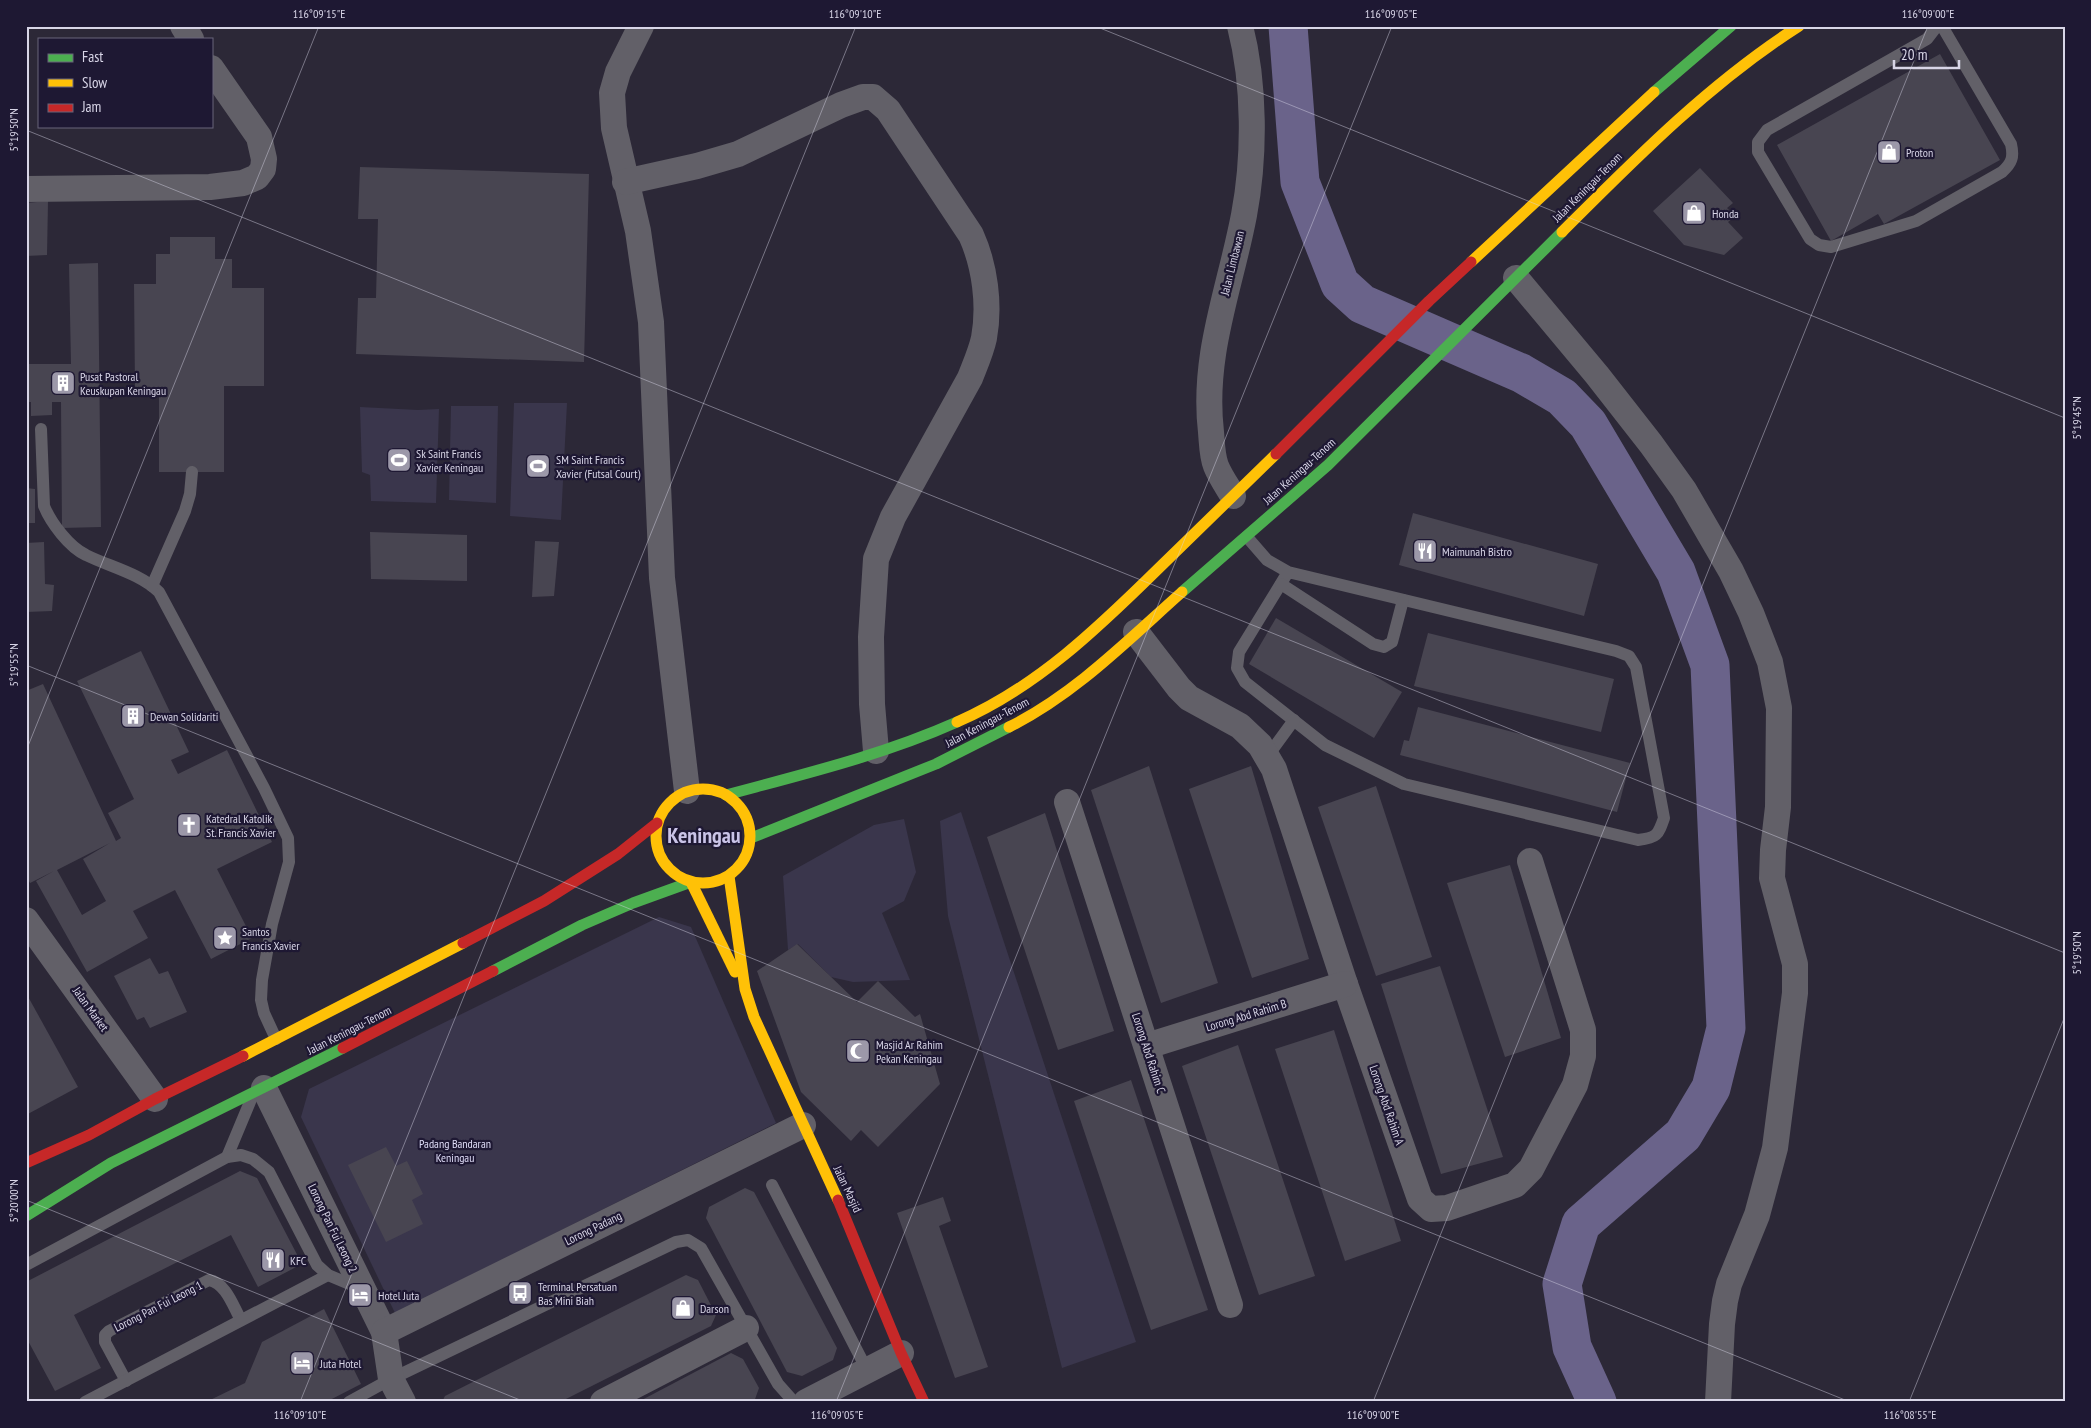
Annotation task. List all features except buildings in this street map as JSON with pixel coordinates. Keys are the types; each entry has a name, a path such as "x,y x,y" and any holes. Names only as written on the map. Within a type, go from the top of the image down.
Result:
{"main road":[{"name":"Jalan Keningau-Tenom","path":"726,795 809,773 918,739 970,717 1010,694 1052,666 1110,617 1370,362 1429,301 1674,73 1731,26"},
{"name":"Jalan Keningau-Tenom","path":"751,838 936,764 1024,720 1082,680 1328,465 1630,164 1709,91 1792,28"},
{"path":"1674,73 1692,43"},
{"path":"707,789 726,795 737,803 749,825 751,838 744,860 729,876 717,881 691,882 677,876 666,865 658,852 656,838 657,822 664,809 674,798 687,791 707,789"},
{"name":"Jalan Keningau-Tenom","path":"26,1163 89,1135 155,1099 544,901 618,854 657,822"},
{"path":"729,876 745,988"},
{"name":"Jalan Keningau-Tenom","path":"26,1216 111,1163 259,1090 582,924 691,882"},
{"path":"691,882 725,954 745,988"},
{"name":"Jalan Masjid","path":"745,988 758,1025 849,1223 901,1353 924,1402"}],"street":[{"path":"182,26 190,38"},
{"path":"640,26 618,72 612,94 614,128 625,182 638,231 651,322 662,578 687,791"},
{"name":"Jalan Limbawan","path":"1233,496 1215,462 1208,404 1214,337 1244,214 1250,154 1251,106 1245,48 1240,26"},
{"path":"26,189 210,187 242,183 257,176 263,168 264,159 259,137 212,69"},
{"path":"625,182 697,166 738,154 841,105 863,97 873,98 888,110 971,236 979,254 986,303 984,337 979,355 970,378 893,517 876,559 871,637 872,704 876,751"},
{"path":"1516,278 1597,375 1684,490 1731,571 1751,613 1770,662 1779,708 1778,807 1772,850 1772,878 1796,964 1795,993 1775,1148 1757,1214 1724,1301 1718,1402"},
{"name":"Lorong Abd Rahim A","path":"1136,632 1189,698 1240,726 1260,745 1274,769 1420,1199 1431,1209 1447,1208 1515,1185 1531,1169 1574,1084 1583,1056 1583,1030 1530,861"},
{"name":"Lorong Abd Rahim C","path":"1067,802 1230,1304"},
{"name":"Jalan Market","path":"26,920 155,1099"},
{"name":"Lorong Abd Rahim B","path":"1146,1046 1346,984"},
{"name":"Lorong Pan Fui Leong 2","path":"259,1090 363,1290"},
{"name":"Lorong Padang","path":"384,1332 803,1125"},
{"path":"363,1290 384,1332 397,1390"},
{"path":"603,1402 746,1328"},
{"path":"806,1402 901,1353"}],"lane":[{"path":"1937,26 1927,39 1767,130 1758,142 1758,152 1810,240 1819,245 1831,247 1916,221 2002,172 2011,164 2013,154 2011,144 1942,26"},
{"path":"41,429 44,506 48,516 75,548 85,555 140,578 152,586 169,608 264,788 288,838 289,862 272,924 262,980 264,1013 276,1039"},
{"path":"152,586 185,511 190,494 192,472"},
{"path":"1247,537 1267,560 1288,572 1616,651 1629,656 1636,667 1664,818 1659,832 1652,838 1638,840 1404,784 1325,745 1245,682 1237,668 1238,652 1288,572"},
{"path":"1281,584 1373,644 1384,647 1392,642 1403,600"},
{"path":"1267,757 1294,720"},
{"path":"26,1265 227,1157 259,1090"},
{"name":"Lorong Pan Fui Leong 2","path":"227,1157 241,1155 253,1159 269,1172 317,1265 328,1275 363,1290"},
{"path":"772,1185 867,1370"},
{"path":"349,1402 397,1390 676,1242 688,1240 702,1248 778,1384 794,1402"},
{"path":"86,1402 328,1275"},
{"name":"Lorong Pan Fui Leong 1","path":"126,1381 105,1342 105,1335 109,1331 209,1280 216,1281 223,1287 241,1320"}],"green space":[{"name":"SM Saint Francis Xavier (Futsal Court)","path":"514,403 567,403 561,520 510,516"},
{"path":"451,406 498,406 496,503 449,500"},
{"name":"Sk Saint Francis Xavier Keningau","path":"360,407 418,410 439,409 436,503 371,501 370,475 362,472"},
{"path":"961,812 1136,1342 1062,1368 948,916 940,821"},
{"path":"904,819 916,872 904,901 882,913 910,980 853,982 831,977 798,944 788,950 783,876 874,825"},
{"name":"Padang Bandaran Keningau","path":"659,917 691,927 776,1123 395,1313 301,1117 309,1089"}],"waterway":[{"path":"1288,26 1300,182 1340,284 1362,304 1521,373 1562,397 1588,424 1676,572 1710,665 1726,1028 1711,1088 1683,1135 1581,1224 1562,1284 1572,1347 1597,1402"}],"traffic: fast":[{"path":"1654,92 1731,26"},
{"path":"1182,592 1328,465 1562,232"},
{"path":"726,795 872,754 957,722"},
{"path":"751,838 936,764 1009,727"},
{"path":"493,971 582,925 633,903 691,882"},
{"path":"26,1216 111,1163 343,1048"}],"traffic: slow":[{"path":"1562,232 1646,149 1704,97 1766,48 1799,26"},
{"path":"1471,262 1654,92"},
{"path":"957,722 1013,692 1065,655 1113,613 1276,454"},
{"path":"1009,727 1056,699 1100,666 1182,592"},
{"path":"703,789 721,792 736,803 747,818 750,836 747,854 736,869 721,880 703,883 685,880 670,869 659,854 656,836 659,818 670,803 685,792 703,789"},
{"path":"729,876 745,989 754,1017 838,1200"},
{"path":"691,882 735,972"},
{"path":"243,1056 463,943"}],"traffic: jam":[{"path":"1276,454 1429,301 1471,262"},
{"path":"463,943 544,901 618,854 657,823"},
{"path":"343,1048 493,971"},
{"path":"26,1163 89,1135 155,1099 243,1056"},
{"path":"838,1200 901,1353 924,1402"}],"place":[{"name":"Proton","path":"1889,152"},
{"name":"Honda","path":"1694,213"},
{"name":"Pusat Pastoral Keuskupan Keningau","path":"63,383"},
{"name":"Sk Saint Francis Xavier Keningau","path":"399,460"},
{"name":"SM Saint Francis Xavier (Futsal Court)","path":"538,466"},
{"name":"Maimunah Bistro","path":"1425,551"},
{"name":"Dewan Solidariti","path":"133,716"},
{"name":"Katedral Katolik St. Francis Xavier","path":"189,825"},
{"name":"Santos Francis Xavier","path":"225,938"},
{"name":"Masjid Ar Rahim Pekan Keningau","path":"858,1051"},
{"name":"KFC","path":"273,1260"},
{"name":"Terminal Persatuan Bas Mini Biah","path":"520,1293"},
{"name":"Hotel Juta","path":"360,1295"},
{"name":"Darson","path":"683,1308"},
{"name":"Juta Hotel","path":"302,1363"}],"district":[{"name":"Keningau","path":"704,835"}]}
